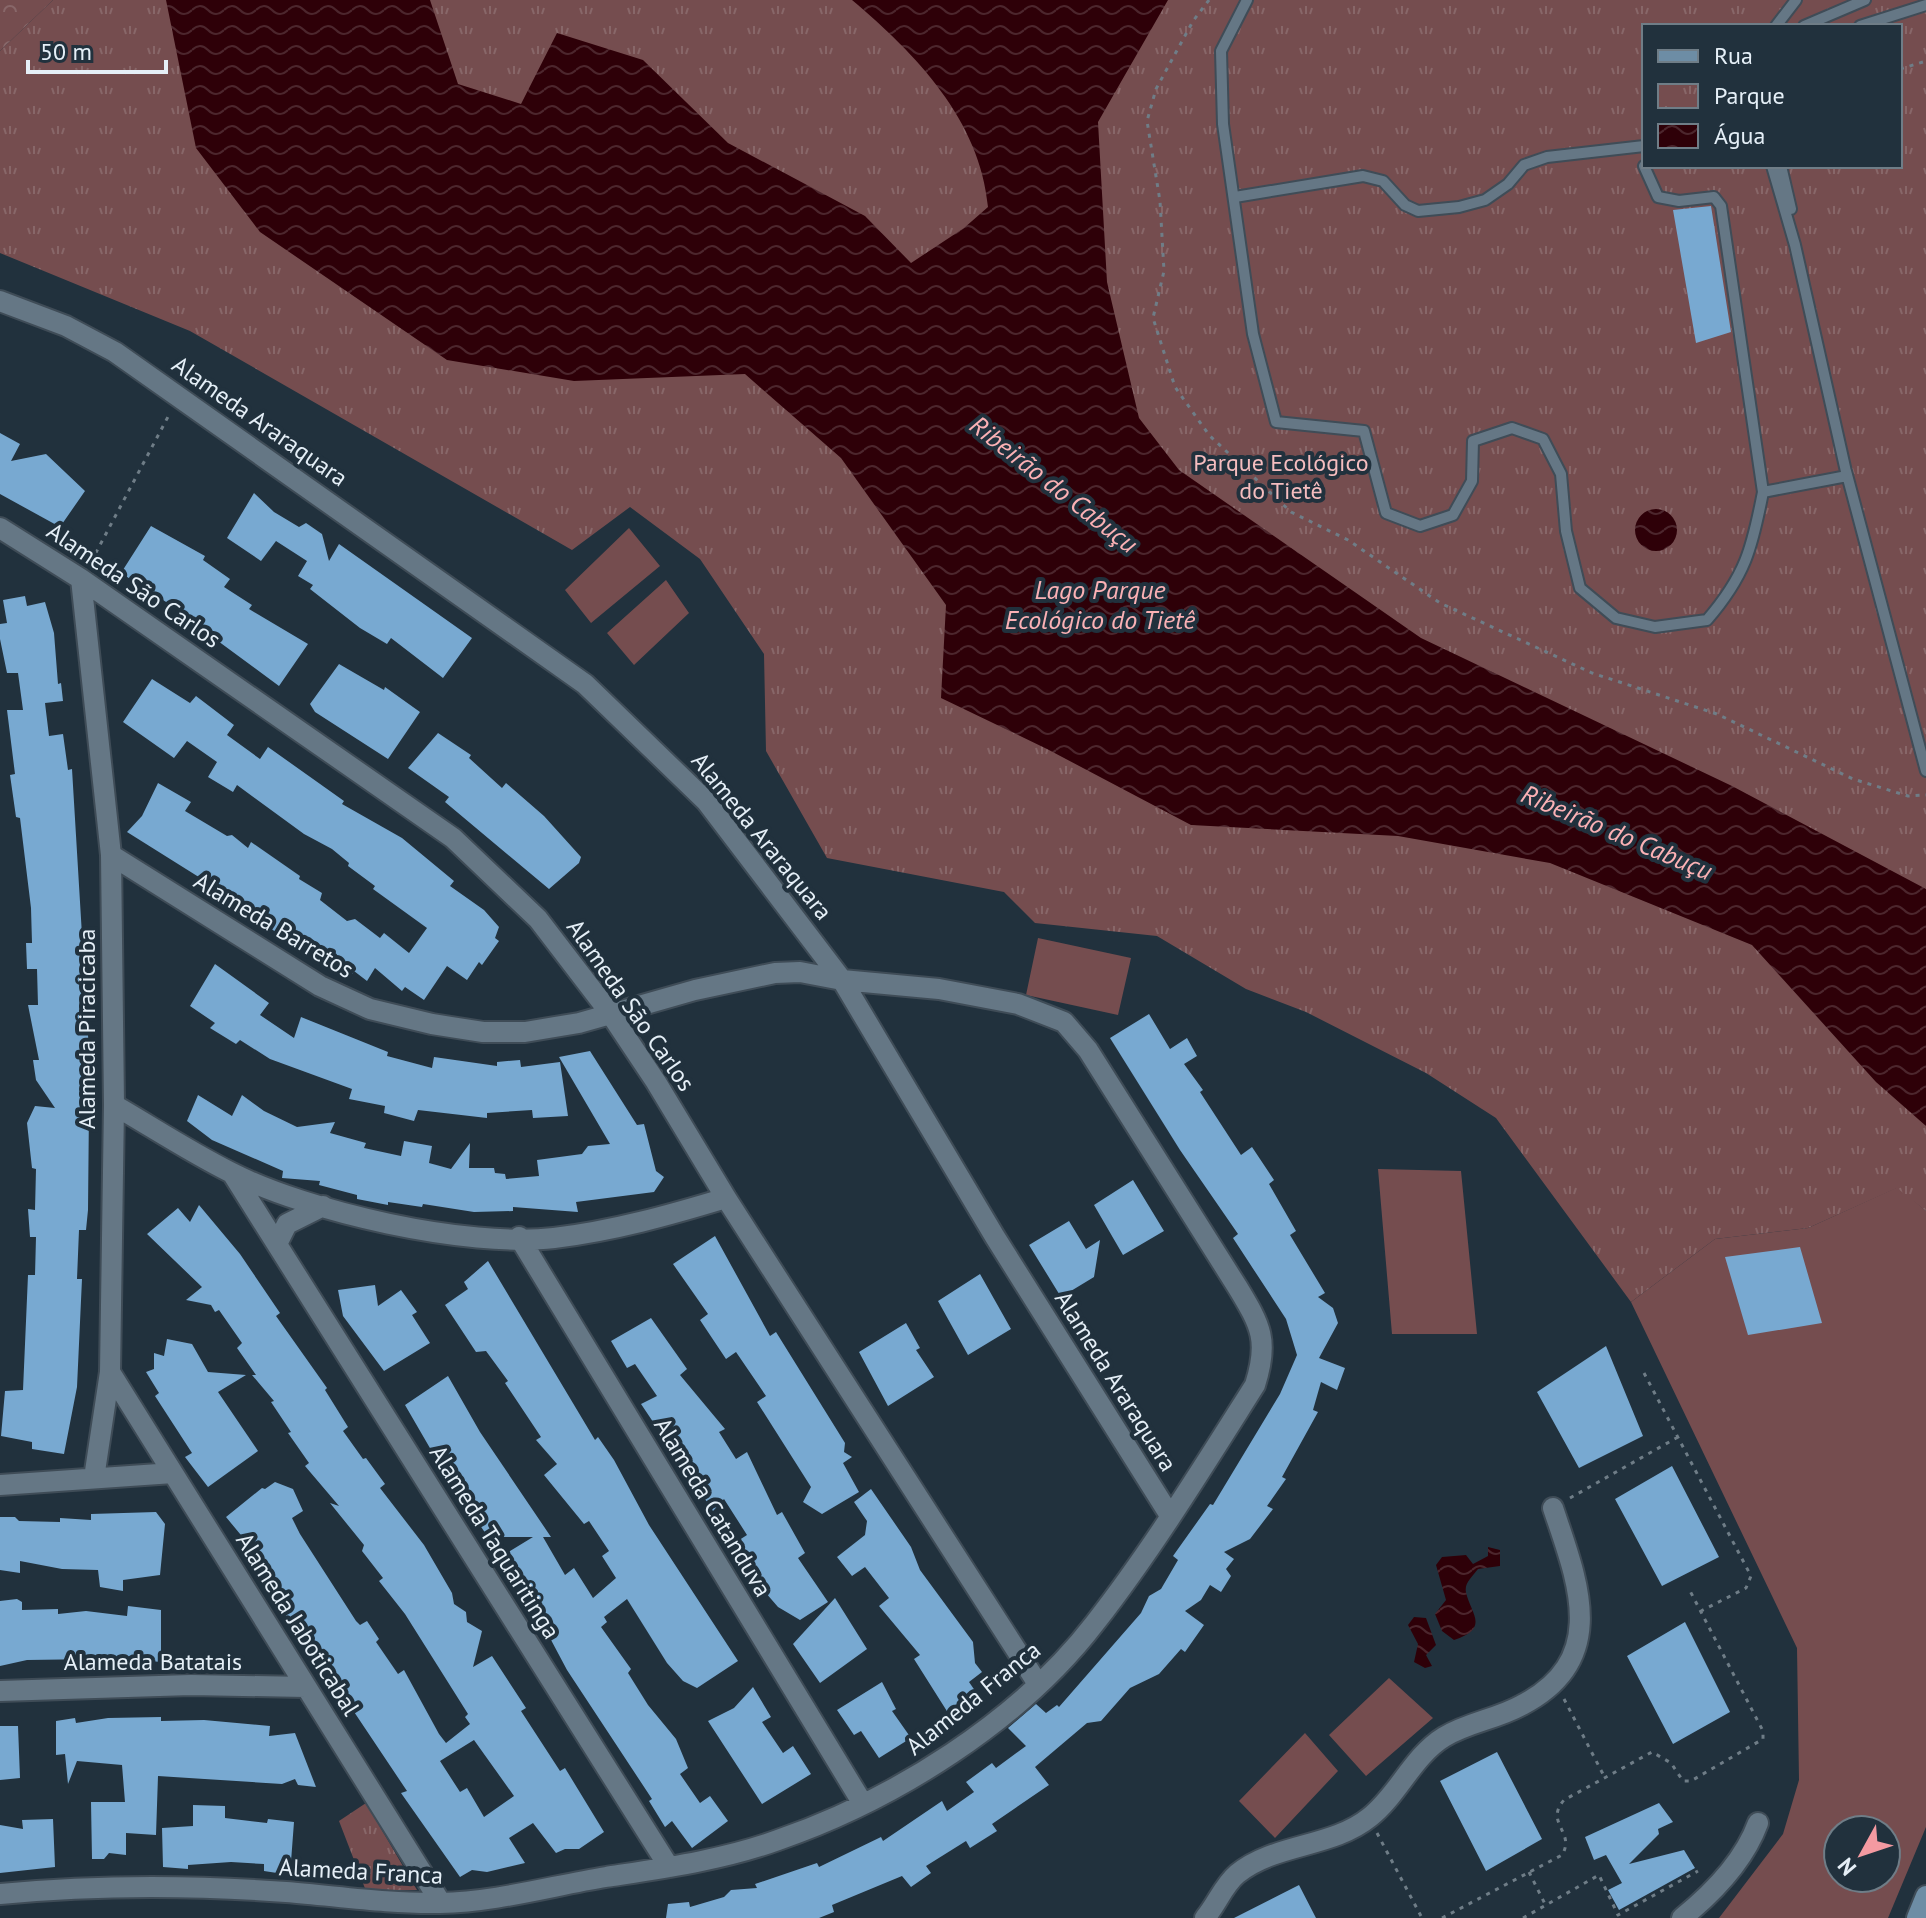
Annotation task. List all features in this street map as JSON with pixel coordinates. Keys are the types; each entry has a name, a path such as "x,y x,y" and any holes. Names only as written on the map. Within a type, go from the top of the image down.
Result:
{"main road":[{"path":"1917,1918 1926,1896"}],"street":[{"name":"Alameda Araraquara","path":"0,301 22,306 103,345 179,396 585,684 706,801 842,980 995,1237 1169,1514"},
{"name":"Alameda São Carlos","path":"0,528 81,579 453,838 538,919 610,1013 1038,1684"},
{"name":"Alameda Piracicaba","path":"81,579 111,855 114,1105 110,1372 94,1478"},
{"name":"Alameda Barretos","path":"111,855 320,986 370,1009 483,1032 525,1032 579,1023 775,973 800,972 842,980"},
{"name":"Alameda Franca","path":"0,1894 160,1888 441,1903 669,1867 777,1841 915,1778 975,1736 1038,1684 1095,1625 1255,1385 1263,1361 1263,1341 1257,1321 1088,1050 1064,1022 1018,1004 939,989 842,980"},
{"path":"114,1105 232,1173 323,1206 456,1236 551,1239 603,1230 726,1198"},
{"name":"Alameda Taquaritinga","path":"232,1173 669,1867"},
{"path":"277,1244 287,1224 323,1206"},
{"name":"Alameda Catanduva","path":"519,1237 863,1804"},
{"name":"Alameda Jaboticabal","path":"110,1372 441,1903"},
{"path":"0,1485 173,1473"},
{"path":"1205,1918 1238,1874 1262,1860 1340,1833 1369,1818 1438,1741 1464,1725 1525,1704 1552,1682 1569,1659 1580,1635 1582,1604 1553,1508"},
{"name":"Alameda Batatais","path":"0,1691 112,1686 306,1687"},
{"path":"1682,1918 1714,1891 1752,1839 1758,1823"}],"lane":[{"path":"1247,0 1221,51 1223,124 1253,334 1276,422 1364,431 1386,513 1420,526 1453,515 1472,481 1473,441 1512,428 1543,439 1561,474 1566,531 1580,588 1616,618 1655,627 1707,620 1733,590 1753,545 1763,492 1721,206 1714,197 1679,201 1658,197 1645,168"},
{"path":"1778,24 1796,0"},
{"path":"1809,24 1865,0"},
{"path":"1866,24 1926,5"},
{"path":"1235,197 1363,176 1383,181 1405,205 1418,211 1459,207 1485,200 1508,184 1524,165 1547,157 1642,147"},
{"path":"1773,168 1795,245 1847,476 1926,771"},
{"path":"1781,168 1818,318 1847,476"},
{"path":"1763,492 1847,476"}],"path":[{"path":"1209,0 1193,21 1156,89 1147,121 1160,201 1164,271 1153,318 1175,387 1209,435 1291,512 1348,540 1440,603 1592,673 1717,714 1853,779 1908,796 1926,795"},
{"path":"1902,68 1926,61"},
{"path":"81,579 179,396"},
{"path":"1644,1373 1751,1576 1746,1588 1701,1611"},
{"path":"1553,1508 1678,1437"},
{"path":"1442,1918 1562,1855 1567,1848 1556,1809 1564,1800 1652,1752 1671,1763 1683,1781 1691,1781 1763,1739 1763,1731 1688,1587"},
{"path":"1552,1682 1605,1778"},
{"path":"1369,1818 1422,1918"},
{"path":"1523,1918 1599,1875 1618,1915 1698,1871"},
{"path":"1529,1872 1545,1904"}],"green space":[{"path":"0,0 53,0 0,51"},
{"name":"Parque Ecológico do Tietê","path":"53,0 1926,0 1926,1211 1897,1188 1808,1228 1715,1239 1631,1302 1496,1118 1426,1073 1306,1012 1246,989 1157,936 1035,923 1004,892 827,858 766,751 764,654 700,559 630,507 572,550 190,331 0,253 0,51"},
{"path":"629,528 660,566 591,623 565,590"},
{"path":"666,580 689,613 634,665 607,633"},
{"path":"1038,938 1131,958 1118,1015 1026,995"},
{"path":"1378,1169 1461,1171 1477,1334 1392,1334"},
{"path":"1898,1187 1926,1211 1926,1827 1902,1884 1902,1814 1822,1814 1822,1894 1898,1894 1888,1918 1719,1918 1783,1834 1799,1780 1797,1648 1631,1302 1715,1239 1808,1228"},
{"path":"1389,1678 1433,1718 1366,1776 1329,1735"},
{"path":"1305,1733 1338,1771 1275,1838 1239,1801"},
{"path":"366,1803 417,1890 366,1891 339,1821"}],"water":[{"name":"Lago Parque Ecológico do Tietê","path":"166,0 430,0 458,84 521,104 557,33 643,60 728,143 865,216 911,263 964,228 988,207 982,175 972,146 941,91 899,43 852,0 1168,0 1098,122 1107,282 1139,418 1179,470 1421,638 1732,786 1926,889 1926,1126 1876,1082 1752,945 1550,863 1398,836 1191,825 1047,749 941,698 946,605 841,458 745,374 574,381 447,360 260,232 196,148"},
{"path":"1656,509 1671,515 1677,530 1671,545 1656,551 1641,545 1635,530 1641,515"},
{"path":"1488,1547 1500,1550 1500,1566 1478,1569 1469,1580 1466,1592 1475,1625 1454,1640 1442,1631 1435,1614 1446,1600 1436,1565 1442,1557 1466,1555 1473,1564 1488,1556"},
{"path":"1414,1617 1426,1618 1436,1645 1426,1655 1432,1666 1425,1668 1414,1662 1418,1644 1408,1625"}],"building":[{"path":"1711,206 1731,332 1696,343 1673,210"},
{"path":"0,433 20,444 11,461 46,454 85,491 60,527 0,494"},
{"path":"254,493 274,512 299,527 306,523 322,534 329,561 339,544 472,638 443,678 391,638 387,644 360,628 310,589 313,585 298,576 307,561 276,541 261,561 227,538"},
{"path":"151,526 205,556 203,560 230,579 224,587 252,605 249,609 308,644 279,686 203,630 205,627 121,573"},
{"path":"25,596 27,606 45,602 54,633 58,684 61,683 63,701 45,703 49,736 63,734 68,770 72,769 90,1068 86,1107 89,1107 88,1210 86,1230 79,1230 77,1279 82,1279 77,1387 64,1454 32,1449 32,1442 1,1436 5,1391 23,1390 28,1275 35,1275 36,1237 30,1237 28,1209 35,1210 36,1169 32,1168 27,1123 35,1106 55,1108 36,1080 33,1060 39,1060 28,1005 38,1005 37,969 27,969 26,943 32,943 31,908 20,818 16,817 10,775 15,774 7,710 23,710 18,673 7,673 0,639 0,624 7,623 3,600"},
{"path":"339,664 384,690 385,687 420,712 388,759 315,712 310,704"},
{"path":"152,679 190,703 196,696 234,725 227,735 260,759 268,747 344,801 342,804 402,838 454,881 450,886 484,910 499,927 495,938 499,941 482,965 479,962 467,980 447,966 424,1000 405,987 402,991 375,968 367,981 354,971 352,974 340,968 329,954 324,962 268,927 243,908 245,906 127,832 142,816 158,783 191,802 185,811 227,836 232,835 248,848 251,842 300,876 299,879 322,893 320,900 347,921 355,919 380,938 384,933 409,953 427,928 373,889 375,886 348,866 349,863 332,849 304,834 237,785 233,792 208,777 217,762 187,741 174,758 123,722"},
{"path":"438,733 471,755 469,758 502,788 506,783 544,816 581,857 579,863 549,889 445,802 449,797 408,768"},
{"path":"215,964 269,1003 260,1015 294,1038 301,1017 388,1052 387,1056 432,1068 434,1057 497,1066 497,1062 520,1060 521,1067 560,1062 568,1116 533,1118 532,1110 487,1113 487,1118 418,1110 414,1121 384,1113 385,1106 349,1099 352,1089 270,1059 240,1040 236,1044 210,1028 215,1023 190,1006"},
{"path":"1149,1014 1170,1049 1187,1038 1197,1056 1184,1064 1203,1090 1200,1092 1241,1155 1252,1147 1274,1180 1269,1184 1296,1231 1290,1235 1325,1293 1318,1297 1333,1308 1338,1323 1319,1358 1345,1368 1337,1390 1321,1382 1313,1410 1318,1412 1282,1477 1286,1479 1267,1506 1273,1509 1250,1539 1224,1552 1234,1559 1226,1569 1231,1576 1221,1592 1210,1585 1201,1600 1185,1611 1204,1625 1185,1652 1181,1649 1159,1674 1130,1688 1101,1721 1087,1723 1035,1767 1049,1785 992,1824 997,1831 970,1848 966,1841 926,1866 931,1873 911,1887 902,1876 832,1905 834,1912 819,1918 666,1918 668,1904 689,1902 690,1907 724,1897 731,1890 757,1888 755,1884 817,1863 819,1867 881,1837 883,1841 942,1801 947,1811 974,1792 966,1782 992,1763 996,1768 1026,1746 1008,1728 1036,1704 1046,1713 1057,1705 1059,1707 1141,1613 1149,1596 1161,1589 1178,1560 1173,1556 1210,1504 1213,1505 1280,1394 1297,1355 1286,1319 1233,1238 1238,1234 1180,1150 1110,1038"},
{"path":"590,1051 637,1125 644,1124 656,1171 664,1177 654,1192 576,1202 578,1212 513,1207 513,1211 474,1212 423,1204 422,1207 388,1202 388,1205 357,1199 357,1195 319,1185 320,1181 282,1178 283,1171 212,1140 187,1121 198,1095 232,1116 242,1095 264,1111 297,1127 335,1122 330,1133 366,1143 364,1148 401,1156 404,1141 432,1146 429,1163 451,1169 470,1143 469,1168 494,1168 495,1173 505,1174 506,1179 539,1176 537,1160 582,1154 588,1146 610,1144 559,1057"},
{"path":"1133,1180 1164,1231 1123,1255 1094,1205"},
{"path":"199,1205 240,1254 280,1313 276,1316 327,1388 325,1390 348,1427 343,1431 385,1484 380,1488 424,1545 452,1593 454,1604 466,1612 467,1622 482,1631 473,1667 492,1656 526,1708 521,1711 560,1771 565,1768 604,1832 579,1849 556,1853 533,1823 509,1838 525,1863 487,1872 472,1870 460,1877 401,1793 407,1791 318,1658 321,1656 300,1617 292,1623 282,1612 285,1602 258,1567 264,1563 226,1517 262,1488 275,1482 293,1489 303,1511 292,1518 300,1534 356,1621 360,1625 367,1621 379,1639 376,1642 398,1674 404,1670 446,1743 470,1724 465,1717 468,1714 405,1614 379,1581 383,1578 362,1551 364,1545 330,1503 339,1506 305,1466 309,1463 288,1433 291,1432 271,1402 274,1401 252,1375 256,1375 237,1348 242,1343 219,1310 215,1312 211,1305 186,1300 202,1287 147,1234 178,1208 190,1222","holes":["474,1740 514,1796 484,1817 467,1788 460,1792 440,1761"]},
{"path":"1069,1221 1086,1249 1100,1240 1094,1277 1061,1297 1029,1245"},
{"path":"715,1236 770,1336 776,1332 845,1443 844,1452 852,1457 843,1463 859,1492 822,1514 803,1502 811,1487 757,1402 766,1396 736,1352 726,1359 700,1320 708,1314 673,1264"},
{"path":"1800,1247 1822,1323 1748,1335 1725,1257"},
{"path":"488,1261 595,1440 598,1437 614,1460 649,1525 738,1661 697,1688 683,1681 667,1663 627,1599 604,1617 607,1622 601,1627 631,1669 628,1673 648,1705 676,1739 688,1768 680,1774 700,1803 710,1796 728,1821 692,1848 672,1821 665,1827 649,1801 652,1799 567,1670 542,1623 526,1604 530,1602 500,1557 533,1537 488,1537 445,1474 405,1405 448,1376 480,1432 551,1537 543,1537 565,1575 574,1568 593,1598 616,1578 602,1556 609,1551 589,1521 584,1524 544,1475 557,1464 536,1440 541,1437 505,1383 508,1381 486,1351 476,1352 445,1305 468,1289 464,1282"},
{"path":"980,1274 1011,1329 968,1355 938,1301"},
{"path":"375,1285 378,1306 401,1290 417,1312 412,1315 430,1343 384,1371 343,1316 338,1290"},
{"path":"651,1318 687,1369 680,1375 725,1429 719,1432 736,1459 747,1452 777,1515 782,1512 805,1553 798,1558 828,1602 800,1620 778,1607 758,1584 733,1544 747,1535 724,1499 713,1511 641,1404 657,1396 635,1364 627,1368 611,1341"},
{"path":"906,1323 920,1348 916,1350 934,1377 888,1406 859,1352"},
{"path":"167,1339 192,1344 208,1372 246,1375 218,1392 258,1451 208,1487 185,1457 192,1453 155,1396 159,1393 146,1372 154,1369 154,1353 164,1356"},
{"path":"1606,1346 1643,1436 1579,1468 1537,1392"},
{"path":"1672,1466 1719,1557 1662,1586 1615,1499"},
{"path":"871,1489 911,1547 920,1570 973,1642 975,1663 982,1672 969,1682 980,1698 968,1708 950,1716 914,1659 920,1655 879,1606 889,1598 865,1567 852,1576 837,1557 865,1535 867,1521 854,1502"},
{"path":"156,1512 165,1524 160,1575 123,1580 123,1591 100,1587 98,1570 62,1569 20,1561 20,1573 0,1570 0,1517 15,1517 19,1521 60,1522 60,1518 91,1520 91,1514"},
{"path":"835,1598 867,1649 820,1683 793,1644"},
{"path":"17,1599 22,1602 22,1610 58,1609 58,1614 86,1611 127,1616 128,1606 161,1610 161,1662 96,1656 96,1659 27,1660 0,1666 0,1601"},
{"path":"1685,1622 1730,1712 1673,1744 1627,1656"},
{"path":"882,1682 896,1709 892,1711 911,1738 879,1758 861,1731 854,1735 837,1710"},
{"path":"753,1687 771,1717 762,1722 783,1753 793,1746 811,1774 762,1804 708,1721 734,1708"},
{"path":"161,1717 161,1721 204,1720 270,1726 269,1736 295,1733 316,1787 298,1785 295,1779 282,1784 158,1776 156,1835 126,1833 126,1855 109,1853 104,1859 92,1859 91,1802 125,1802 122,1765 77,1761 68,1784 65,1754 56,1755 56,1721 75,1718 76,1723 108,1718"},
{"path":"0,1726 18,1726 20,1778 0,1780"},
{"path":"1497,1752 1542,1839 1486,1871 1440,1781"},
{"path":"1659,1803 1673,1822 1658,1829 1659,1834 1629,1864 1684,1850 1695,1868 1619,1910 1608,1890 1622,1883 1606,1855 1594,1860 1585,1837"},
{"path":"193,1805 225,1806 225,1818 267,1823 268,1819 294,1822 290,1875 264,1871 264,1864 231,1862 188,1865 188,1869 163,1867 162,1828 193,1826"},
{"path":"53,1819 55,1867 0,1873 0,1825 23,1829 22,1820"},
{"path":"1299,1885 1316,1918 1234,1918"}],"water label":[{"name":"Ribeirão do Cabuçu","path":"1054,484"},
{"name":"Ribeirão do Cabuçu","path":"1617,832"}]}
